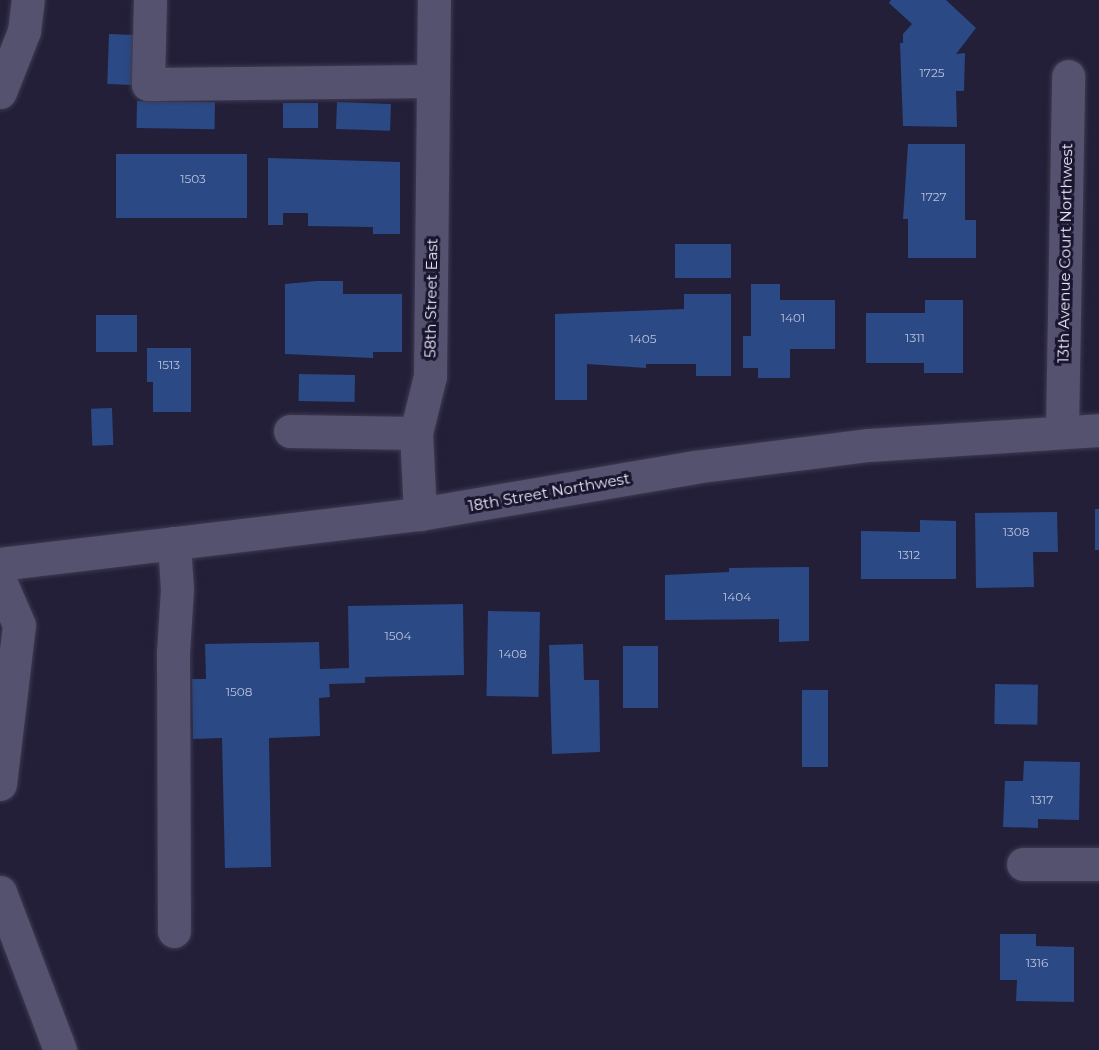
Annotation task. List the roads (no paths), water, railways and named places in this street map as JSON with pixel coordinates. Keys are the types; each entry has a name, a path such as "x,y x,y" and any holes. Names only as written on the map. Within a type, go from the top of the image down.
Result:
{"street":[{"path":"0,92 24,31 28,0"},
{"path":"150,0 148,84 433,81"},
{"name":"58th Street East","path":"420,514 416,433 429,376 434,0"},
{"name":"13th Avenue Court Northwest","path":"1062,430 1068,76"},
{"name":"18th Street Northwest","path":"0,564 420,514 694,467 869,446 1062,430 1099,430"},
{"path":"290,431 416,433"},
{"path":"174,543 177,589 173,653 174,931"},
{"path":"0,580 19,625 0,784"},
{"path":"1023,864 1099,864"},
{"path":"0,892 60,1050"}]}
